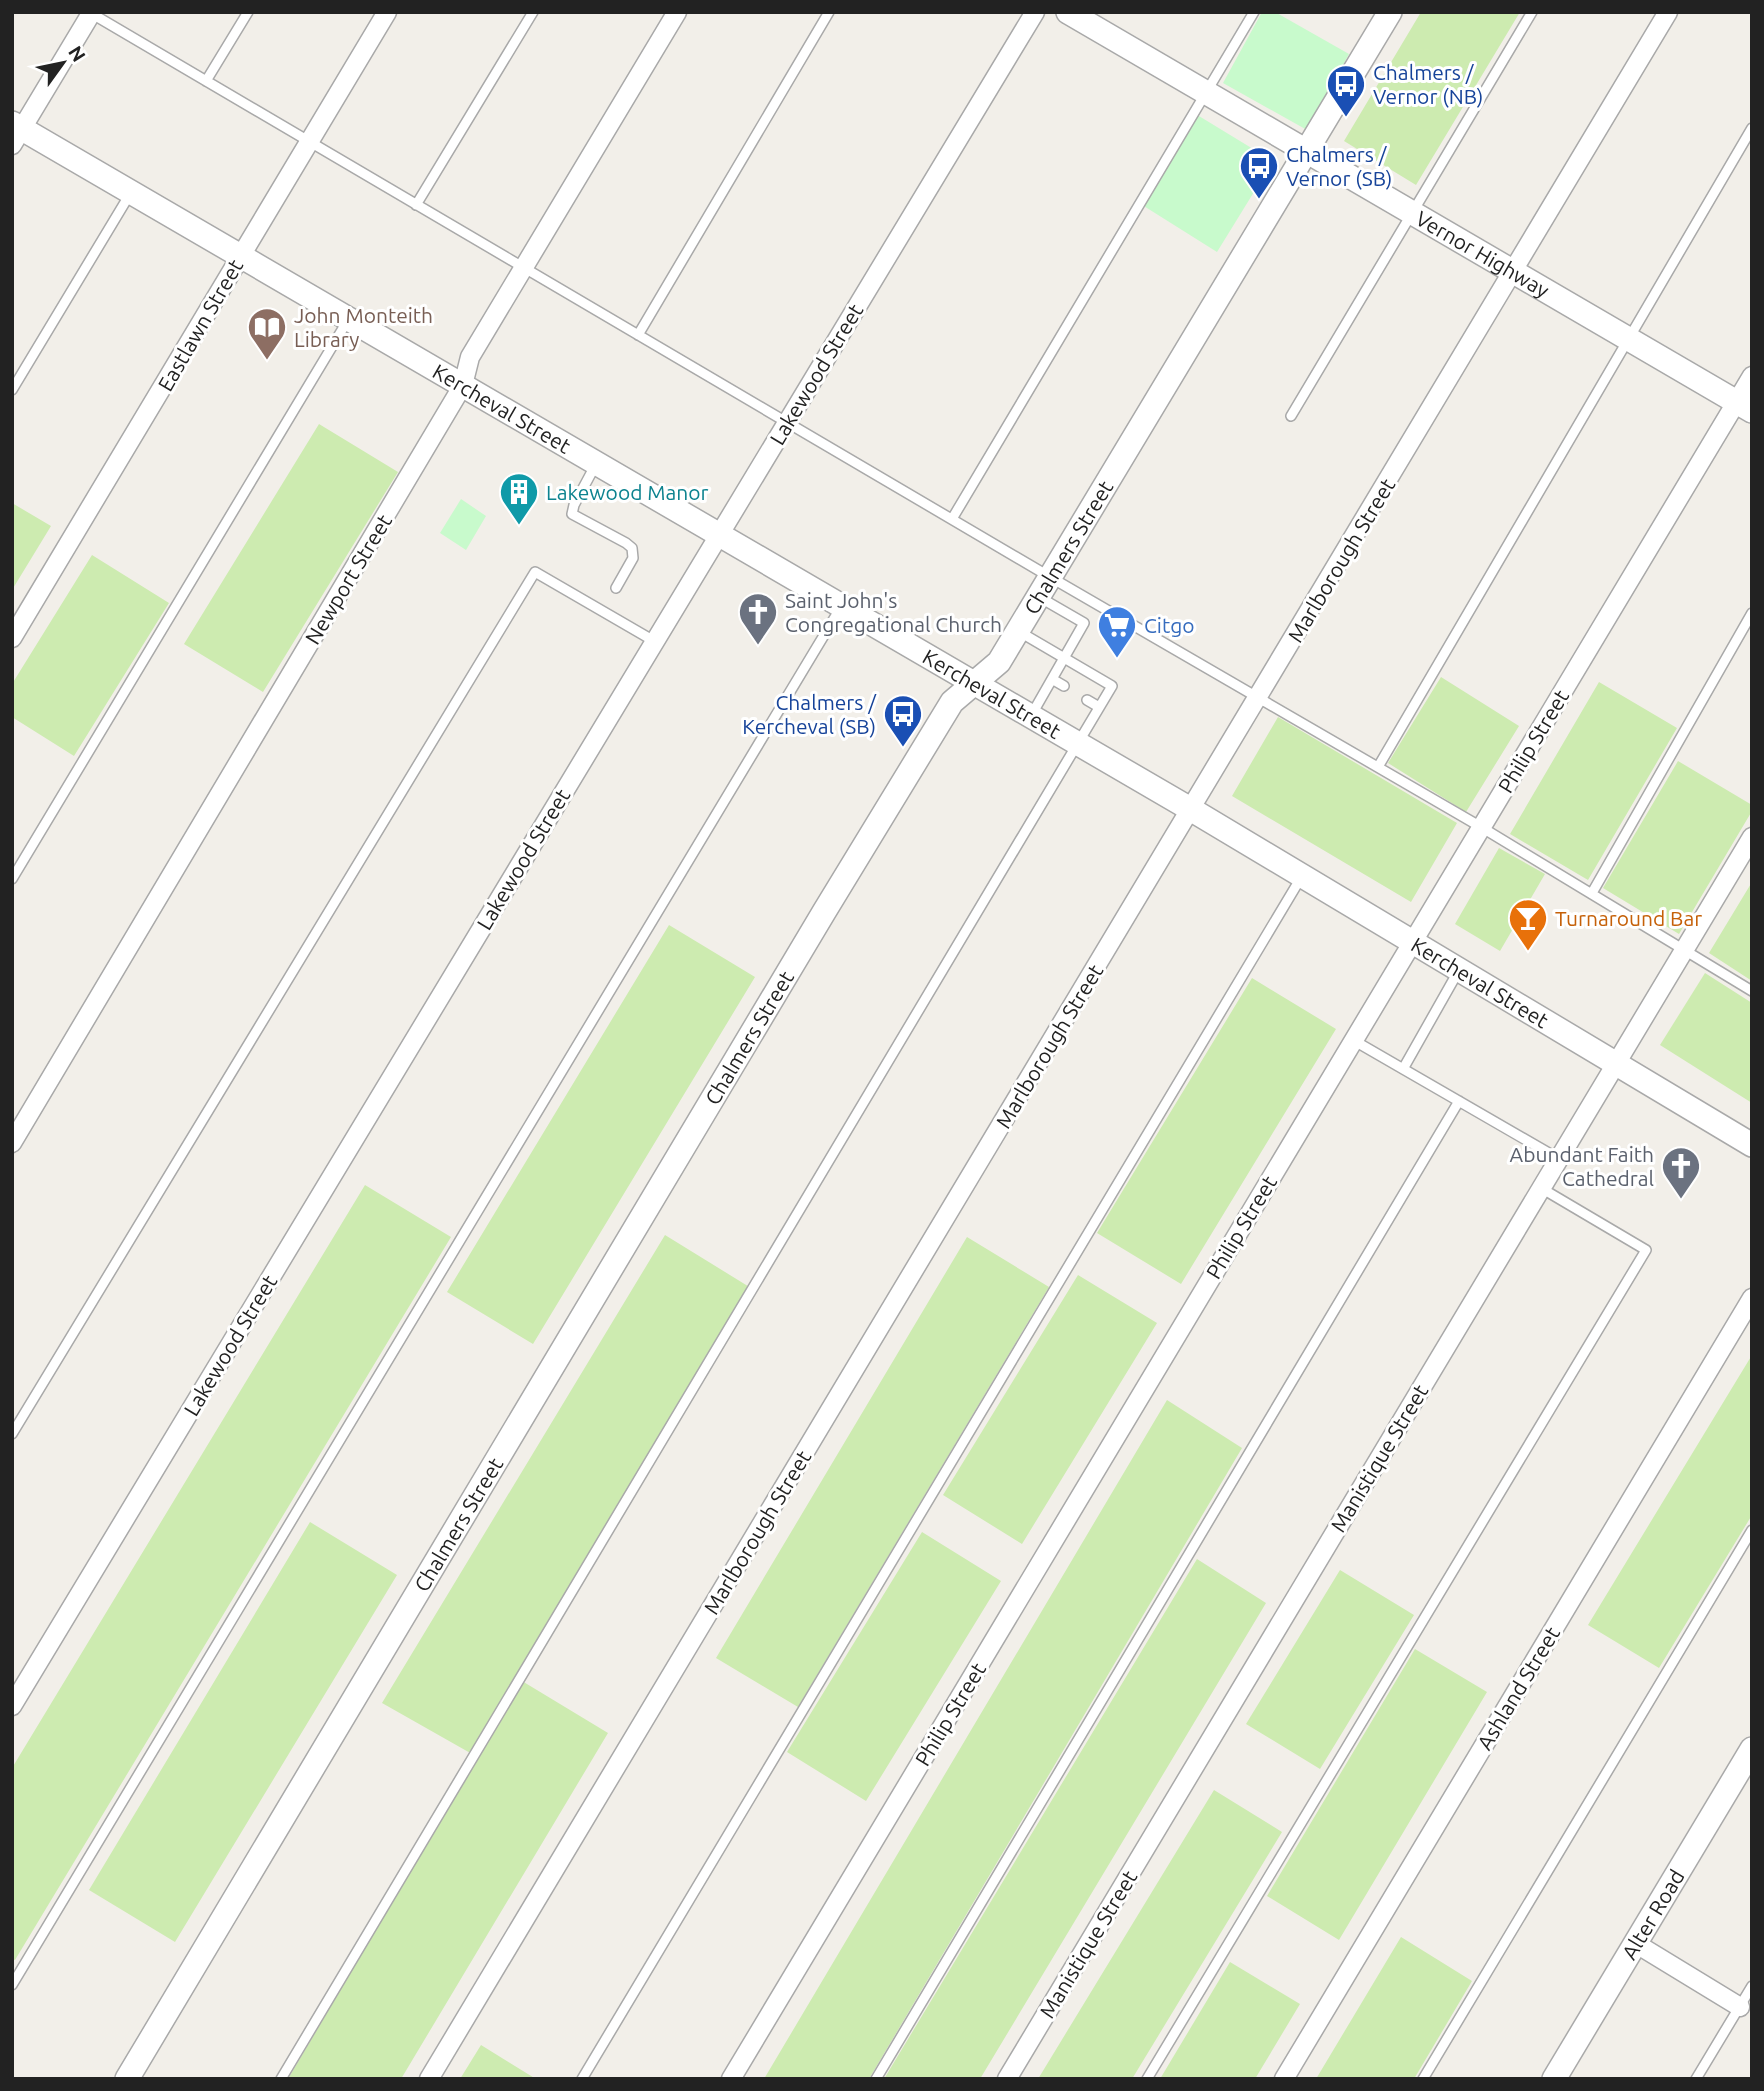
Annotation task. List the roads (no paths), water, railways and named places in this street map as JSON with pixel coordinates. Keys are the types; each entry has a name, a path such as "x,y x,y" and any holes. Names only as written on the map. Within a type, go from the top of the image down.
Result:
{"street":[{"name":"Eastlawn Street","path":"12,638 387,12"},
{"name":"Newport Street","path":"12,1143 463,385 470,357 677,12"},
{"name":"Lakewood Street","path":"12,1706 1035,12"},
{"name":"Vernor Highway","path":"1068,12 1744,407"},
{"name":"Chalmers Street","path":"128,2079 851,867 952,702 999,663 1390,12"},
{"name":"Marlborough Street","path":"429,2079 1668,12"},
{"path":"16,132 91,13"},
{"name":"Kercheval Street","path":"16,132 131,192 242,255 1303,875 1752,1145"},
{"name":"Philip Street","path":"731,2079 1481,827 1744,407 1752,376"},
{"name":"Manistique Street","path":"1007,2079 1752,837"},
{"name":"Ashland Street","path":"1284,2079 1752,1298"},
{"name":"Alter Road","path":"1554,2079 1752,1749"},
{"path":"1635,1943 1747,2011"}],"lane":[{"path":"206,81 248,12"},
{"path":"416,205 533,12"},
{"path":"638,335 829,12"},
{"path":"952,519 1254,12"},
{"path":"1291,416 1532,12"},
{"path":"91,13 1481,827 1752,991"},
{"path":"1378,767 1752,128"},
{"path":"12,390 131,192"},
{"path":"12,878 349,318"},
{"path":"597,463 572,513 626,542 632,548 633,558 616,588"},
{"path":"12,1434 535,572 654,641"},
{"path":"1031,716 1084,623 1038,597"},
{"path":"12,1985 841,606"},
{"path":"1592,893 1752,613"},
{"path":"281,2079 1112,686 1018,631"},
{"path":"1052,679 1064,686"},
{"path":"1087,700 1100,707"},
{"path":"582,2079 1303,875"},
{"path":"1403,1069 1460,969"},
{"path":"1353,1040 1559,1159"},
{"path":"876,2079 1459,1101"},
{"path":"1147,2079 1646,1251 1541,1188"},
{"path":"1423,2079 1752,1530"},
{"path":"1696,2079 1747,2011 1752,1986"}],"place":[{"name":"Chalmers / Vernor (NB)","path":"1346,118"},
{"name":"Chalmers / Vernor (SB)","path":"1259,200"},
{"name":"John Monteith Library","path":"267,361"},
{"name":"Lakewood Manor","path":"519,526"},
{"name":"Saint John's Congregational Church","path":"758,646"},
{"name":"Citgo","path":"1117,659"},
{"name":"Chalmers / Kercheval (SB)","path":"903,748"},
{"name":"Turnaround Bar","path":"1528,952"},
{"name":"Abundant Faith Cathedral","path":"1681,1200"}]}
